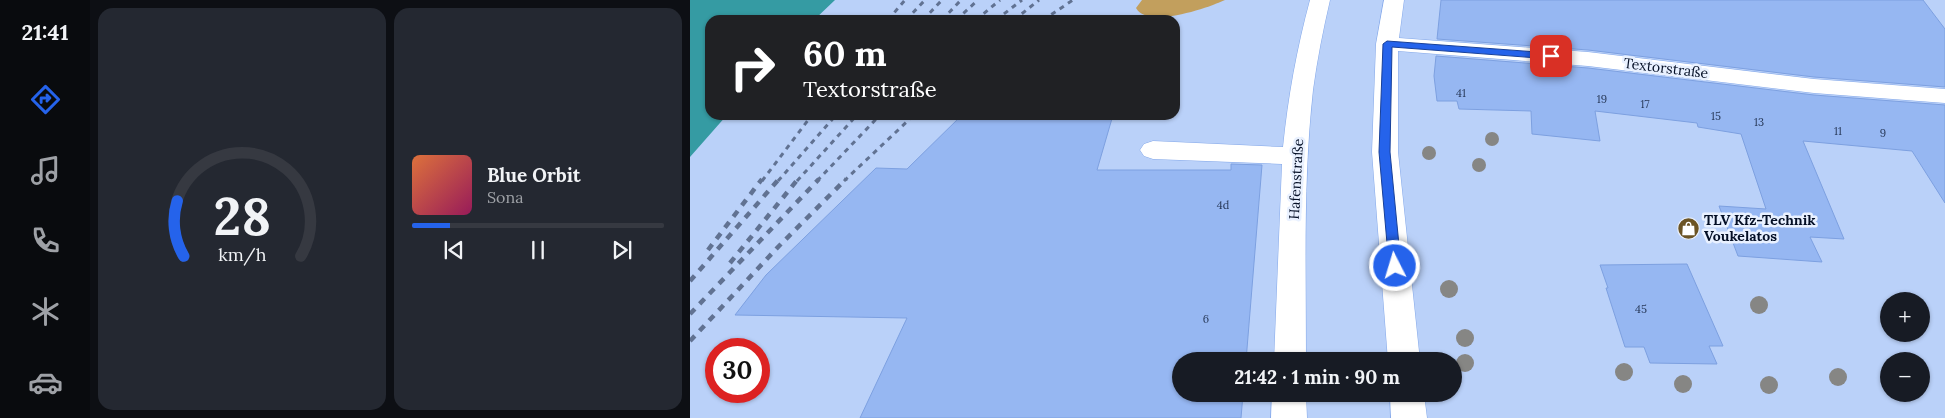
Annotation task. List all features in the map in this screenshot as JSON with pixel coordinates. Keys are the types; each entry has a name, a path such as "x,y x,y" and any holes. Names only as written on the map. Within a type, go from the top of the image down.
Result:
{"street":[{"name":"Hafenstraße","path":"1290,352 1296,156 1301,91 1311,34 1320,0"},
{"path":"1394,0 1387,44 1385,152 1403,352"},
{"name":"Textorstraße","path":"1387,44 1588,59 1814,86 1945,96"},
{"path":"1153,150 1222,151 1296,156"},
{"path":"1289,402 1289,418"},
{"path":"1408,402 1409,418"}],"shaded area":[{"path":"690,0 835,0 819,15 705,15 705,120 723,120 690,157"},
{"path":"1142,0 1225,0 1205,8 1178,15 1145,15 1136,8"}],"building":[{"path":"1441,0 1923,0 1945,29 1945,87 1814,77 1588,50 1437,39"},
{"path":"1436,56 1588,68 1814,95 1945,105 1945,203 1912,151 1803,141 1844,239 1810,237 1822,262 1738,256 1719,206 1766,209 1741,134 1698,127 1697,123 1595,111 1600,141 1532,134 1531,111 1459,109 1457,101 1437,101 1434,76"},
{"path":"957,120 1112,120 1097,170 1231,170 1231,164 1262,165 1247,352 1172,352 1172,402 1242,402 1241,418 860,418 907,318 735,315 766,275 876,168 907,169"},
{"path":"1687,264 1723,346 1709,346 1717,364 1650,363 1644,347 1625,347 1600,265"}],"railway":[{"path":"892,15 905,0"},
{"path":"911,15 925,0"},
{"path":"928,15 942,0"},
{"path":"947,15 961,0"},
{"path":"962,15 978,0"},
{"path":"982,15 1000,0"},
{"path":"1002,15 1022,0"},
{"path":"1020,15 1039,0"},
{"path":"1050,15 1073,0"},
{"path":"762,181 808,120"},
{"path":"778,181 832,120"},
{"path":"797,181 852,120"},
{"path":"817,181 875,120"},
{"path":"844,181 909,120"},
{"path":"708,250 762,179"},
{"path":"690,281 779,179"},
{"path":"730,263 798,179"},
{"path":"690,314 819,179"},
{"path":"690,341 779,246 844,181"}],"place":[{"name":"TLV Kfz-Technik Voukelatos","path":"1688,228"}],"route":[{"path":"1395,266 1385,152 1387,44 1551,56"}]}
